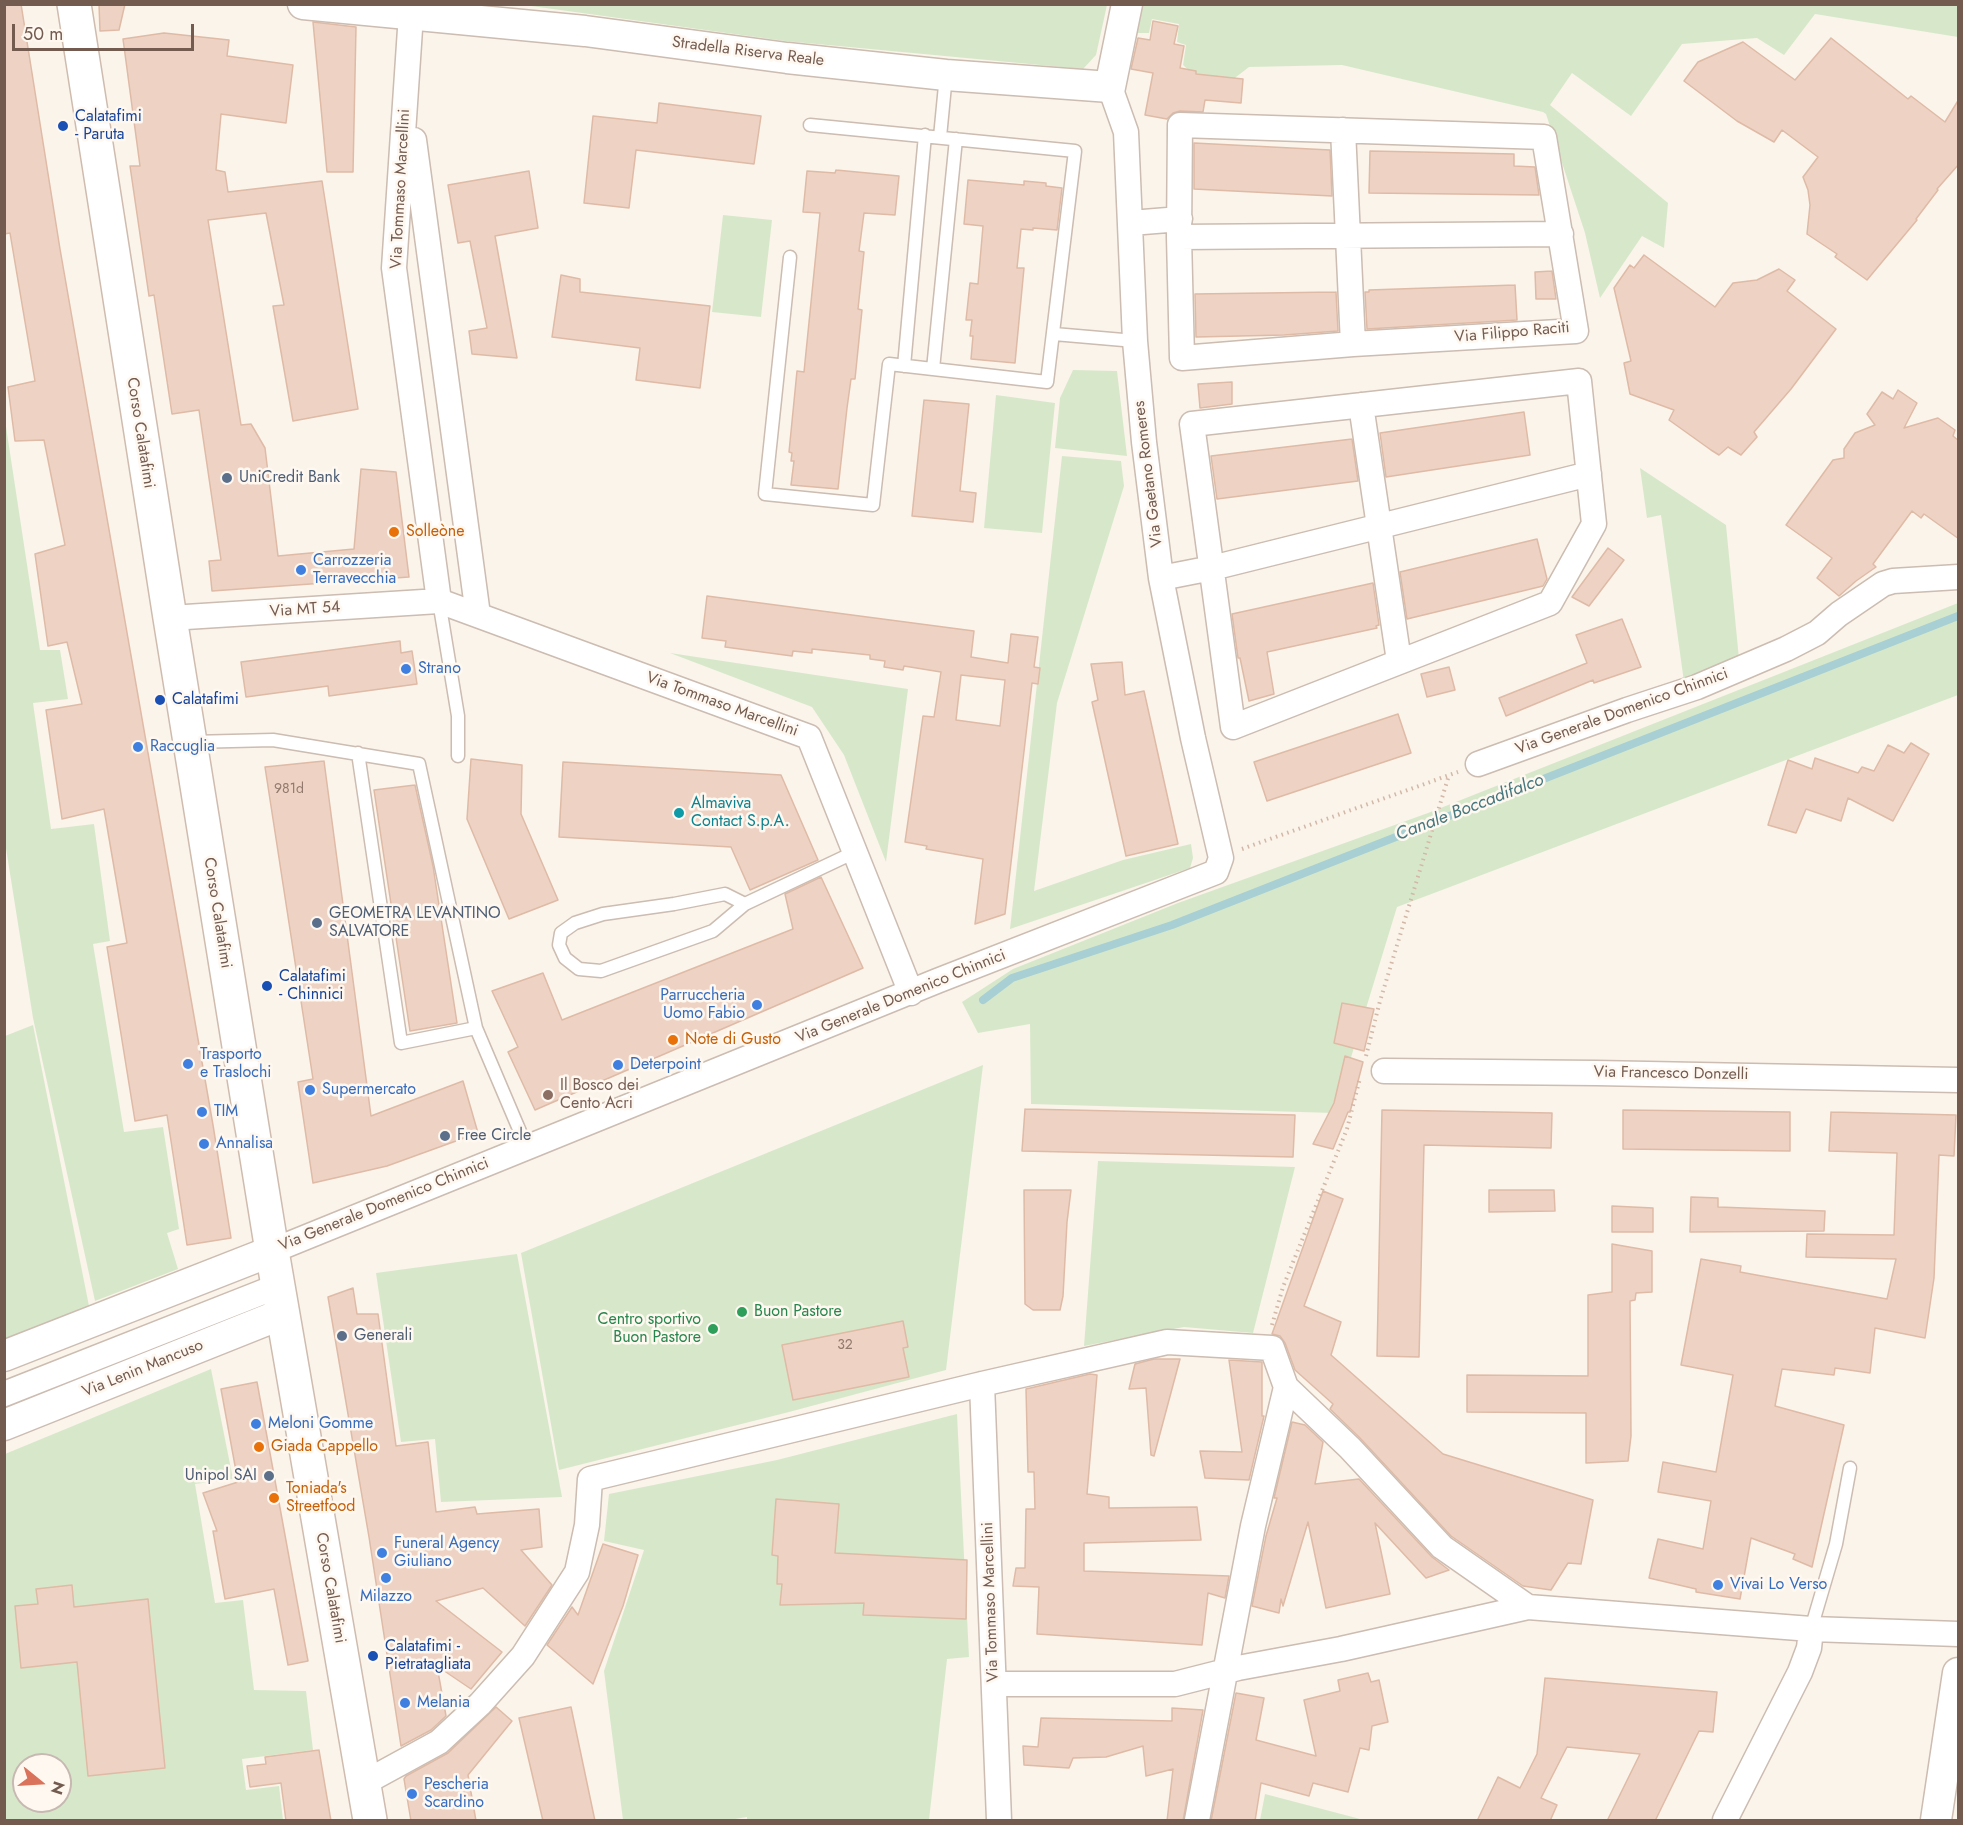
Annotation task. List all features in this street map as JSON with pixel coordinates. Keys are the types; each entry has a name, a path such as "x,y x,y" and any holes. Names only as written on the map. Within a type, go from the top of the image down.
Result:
{"main road":[{"name":"Corso Calatafimi","path":"74,4 189,742 280,1300 370,1821"}],"street":[{"name":"Stradella Riserva Reale","path":"303,4 585,31 787,58 946,75 1110,87"},
{"path":"1110,87 1127,4"},
{"name":"Via Tommaso Marcellini","path":"411,14 394,268 439,601 809,737 911,993"},
{"name":"Via Gaetano Romeres","path":"1110,87 1126,132 1135,341 1144,442 1161,578 1193,738 1221,858"},
{"name":"Via Tommaso Marcellini","path":"407,93 478,615"},
{"name":"Via Filippo Raciti","path":"1180,125 1544,137 1576,331 1353,344 1182,358 1179,228 1180,125"},
{"path":"1343,130 1353,344"},
{"path":"1131,223 1179,228 1348,236 1561,234"},
{"path":"1579,381 1589,474 1594,524 1550,603 1233,727 1192,424 1579,381"},
{"path":"1360,405 1399,662"},
{"path":"1161,578 1212,568 1589,474"},
{"name":"Via Generale Domenico Chinnici","path":"1478,764 1697,687 1786,649 1817,633 1839,614 1883,584 1893,581 1959,577"},
{"name":"Via MT 54","path":"170,618 439,601"},
{"name":"Via Generale Domenico Chinnici","path":"272,1251 911,993 1203,878 1216,872 1221,858"},
{"name":"Via Francesco Donzelli","path":"1384,1071 1959,1080"},
{"path":"4,1356 272,1251"},
{"name":"Via Lenin Mancuso","path":"4,1394 280,1300"},
{"name":"Via Lenin Mancuso","path":"4,1425 280,1300"},
{"path":"364,1783 439,1743 480,1704 523,1656 577,1572 587,1525 590,1479 982,1384 1167,1342 1272,1348 1286,1387 1350,1448 1442,1548 1528,1607"},
{"name":"Via Tommaso Marcellini","path":"982,1384 999,1821"},
{"path":"1197,1821 1252,1526 1286,1387"},
{"path":"994,1684 1175,1684 1528,1607 1811,1629 1959,1634"},
{"path":"1725,1821 1800,1672 1809,1648 1811,1629"},
{"path":"1936,1821 1959,1673"}],"lane":[{"path":"940,137 946,75"},
{"path":"790,257 765,494 873,505 889,364 1047,382 1075,151 810,125"},
{"path":"904,366 925,135"},
{"path":"933,369 956,138"},
{"path":"1054,334 1135,341"},
{"path":"439,601 458,716 458,756"},
{"path":"189,742 273,740 419,764 476,1028 527,1148"},
{"path":"358,753 401,1043 476,1028"},
{"path":"746,904 725,894 603,914 575,923 561,933 559,945 565,958 579,969 601,971 713,931 746,904 855,852"},
{"path":"1811,1629 1836,1544 1850,1468"}],"path":[{"path":"1221,858 1478,764"}],"green space":[{"path":"1107,4 1096,55 1083,69 785,41 524,5"},
{"path":"1142,4 1958,5 1958,37 1815,14 1784,55 1757,38 1682,44 1631,116 1572,73 1550,105 1668,203 1664,248 1642,236 1600,298 1585,233 1546,114 1543,112 1342,65 1249,67 1214,94 1183,65 1186,45 1177,42 1179,24 1152,19 1149,33 1136,33"},
{"path":"723,215 772,220 761,317 712,312"},
{"path":"1073,370 1117,371 1127,456 1055,448 1060,398"},
{"path":"996,395 1055,403 1042,533 984,528"},
{"path":"5,420 40,650 60,650 68,699 33,703 51,829 94,824 110,941 93,944 124,1132 163,1127 179,1229 167,1233 178,1269 95,1301 33,1018 5,842"},
{"path":"1062,456 1121,461 1124,486 1057,703 1034,891 1123,860 1191,844 1193,858 1190,868 1010,929"},
{"path":"1640,468 1726,525 1739,659 1684,682 1661,515 1647,518"},
{"path":"1958,603 1958,695 1397,907 1334,1113 1031,1104 1030,1024 978,1033 962,1002 1013,969 1178,903 1428,813"},
{"path":"670,653 908,689 886,862 844,755 812,707"},
{"path":"33,1025 89,1306 5,1342 5,1036"},
{"name":"Buon Pastore","path":"983,1065 946,1370 559,1470 521,1253"},
{"path":"1098,1161 1295,1167 1253,1333 1184,1327 1084,1346"},
{"path":"517,1254 562,1497 441,1502 435,1439 401,1442 376,1273"},
{"path":"211,1369 233,1479 195,1484 215,1603 243,1600 254,1690 306,1691 313,1750 242,1759 246,1790 279,1786 283,1820 5,1820 5,1454"},
{"path":"957,1414 969,1657 947,1659 929,1820 747,1820 747,1817 729,1820 623,1820 604,1671 644,1550 604,1541 609,1494 777,1460"},
{"path":"1265,1794 1364,1820 1260,1820"}],"building":[{"path":"4,4 21,4 60,249 231,1238 187,1245 167,1115 135,1121 107,947 127,943 104,809 62,819 46,710 82,704 67,642 48,646 35,554 65,545 44,440 15,441 8,387 35,381 10,233 4,234"},
{"path":"99,4 125,4 119,30 100,31"},
{"path":"1153,21 1178,26 1174,44 1184,46 1180,68 1196,71 1196,74 1243,79 1241,103 1205,100 1203,112 1180,111 1173,113 1167,119 1145,115 1153,73 1131,69 1138,38 1150,40"},
{"path":"313,22 356,27 353,172 327,172"},
{"path":"164,33 229,40 227,56 293,65 286,123 221,114 216,170 225,172 228,192 322,181 358,409 293,421 273,306 284,305 266,213 208,220 241,425 251,424 265,448 278,556 354,549 361,469 396,472 409,577 212,591 209,561 221,560 199,410 172,414 154,295 149,296 130,166 140,166 123,39"},
{"path":"1831,38 1908,99 1911,96 1945,122 1959,99 1959,164 1937,189 1917,220 1867,280 1835,257 1837,254 1807,234 1810,205 1803,177 1818,157 1782,130 1774,142 1737,121 1684,81 1698,62 1743,42 1795,80"},
{"path":"659,103 761,116 754,164 636,150 629,208 584,203 593,116 657,123"},
{"path":"1194,143 1330,150 1332,196 1194,189"},
{"path":"1370,151 1514,154 1514,166 1535,167 1539,195 1369,193"},
{"path":"836,170 899,176 895,215 864,213 859,251 864,252 858,309 862,310 855,379 851,379 838,489 791,485 794,461 791,461 792,453 789,452 797,371 804,372 820,213 803,212 807,171 835,173"},
{"path":"529,171 538,228 495,236 517,358 472,354 469,331 487,328 470,241 458,243 448,185"},
{"path":"968,180 1024,185 1024,181 1046,183 1046,186 1062,188 1057,230 1021,229 1017,268 1024,268 1015,363 971,359 972,320 966,320 970,283 978,284 983,226 964,224"},
{"path":"1644,255 1715,307 1733,283 1757,280 1779,269 1795,280 1787,291 1836,329 1791,389 1754,432 1757,437 1741,455 1728,447 1719,455 1669,420 1674,410 1630,394 1624,363 1631,361 1614,288 1630,265 1634,268"},
{"path":"1552,271 1556,299 1536,299 1535,272"},
{"path":"561,275 580,279 580,292 710,306 700,388 636,380 640,348 552,337"},
{"path":"1515,285 1517,320 1367,329 1365,292 1369,290"},
{"path":"1336,292 1338,331 1196,337 1195,294"},
{"path":"1232,382 1232,404 1200,408 1198,384"},
{"path":"1898,390 1917,403 1904,428 1938,418 1955,430 1953,436 1959,441 1959,539 1924,514 1921,518 1912,511 1873,564 1876,567 1839,596 1817,578 1832,558 1786,525 1833,460 1844,458 1844,449 1855,433 1875,425 1867,414 1882,392 1893,399"},
{"path":"924,400 969,404 960,491 976,493 973,522 912,516"},
{"path":"1524,412 1530,455 1386,477 1380,433"},
{"path":"1352,439 1358,481 1217,499 1211,456"},
{"path":"1537,539 1547,579 1543,586 1407,619 1400,572"},
{"path":"1608,548 1624,560 1589,606 1572,597"},
{"path":"1373,583 1379,625 1376,626 1377,628 1267,652 1274,694 1249,701 1240,658 1238,658 1232,614"},
{"path":"707,596 974,631 971,657 1008,663 1011,634 1038,637 1034,667 1040,668 1038,684 1032,683 1005,914 975,924 983,859 926,849 927,846 905,842 923,716 934,717 941,672 904,666 903,670 884,667 885,661 870,659 870,655 812,649 812,653 793,651 792,656 725,647 726,641 702,638","holes":["961,675 1005,680 1000,726 956,720"]},
{"path":"1622,619 1641,667 1594,683 1593,680 1506,716 1499,698 1587,663 1576,635"},
{"path":"400,641 401,653 412,651 417,684 329,696 328,686 246,697 241,662"},
{"path":"1122,662 1125,695 1144,691 1178,844 1126,856 1092,702 1098,700 1091,664"},
{"path":"1449,667 1455,690 1427,697 1421,674"},
{"path":"1398,714 1411,753 1267,801 1254,762"},
{"path":"1911,743 1929,754 1893,821 1848,798 1841,821 1806,809 1796,833 1768,825 1788,760 1812,769 1815,758 1858,773 1862,767 1874,771 1888,745 1904,753"},
{"path":"471,759 522,765 521,814 558,900 509,919 467,819"},
{"name":"GEOMETRA LEVANTINO SALVATORE","path":"324,761 371,1116 463,1081 478,1133 387,1166 313,1183 298,1082 313,1079 265,767"},
{"name":"Almaviva Contact S.p.A.","path":"563,762 781,775 818,860 750,890 731,847 559,837"},
{"path":"415,785 433,866 457,1023 410,1031 374,790"},
{"path":"821,877 863,968 535,1110 508,1052 518,1047 492,991 543,973 562,1020 793,929 785,894"},
{"path":"1342,1003 1374,1009 1364,1051 1334,1043"},
{"path":"1345,1056 1363,1062 1350,1112 1348,1112 1333,1149 1313,1144 1334,1103"},
{"path":"1025,1109 1295,1115 1293,1157 1022,1151"},
{"path":"1382,1110 1552,1113 1551,1148 1424,1145 1419,1357 1377,1356"},
{"path":"1623,1110 1790,1112 1790,1151 1623,1149"},
{"path":"1831,1112 1956,1115 1954,1156 1939,1155 1934,1278 1925,1338 1875,1328 1870,1373 1835,1368 1834,1375 1782,1369 1775,1406 1844,1425 1812,1567 1793,1559 1795,1554 1751,1538 1740,1599 1696,1592 1696,1589 1649,1578 1658,1539 1703,1549 1711,1501 1658,1492 1663,1462 1716,1472 1733,1375 1681,1365 1701,1259 1741,1266 1740,1272 1887,1299 1896,1259 1806,1257 1807,1234 1894,1235 1897,1153 1829,1151"},
{"path":"1024,1190 1071,1190 1060,1310 1033,1310 1025,1304"},
{"path":"1489,1190 1554,1190 1555,1211 1489,1212"},
{"path":"1323,1191 1343,1199 1304,1306 1341,1322 1331,1355 1443,1454 1593,1500 1581,1564 1568,1563 1551,1590 1523,1586 1451,1536 1330,1409 1333,1404 1295,1370 1285,1343 1280,1336 1272,1334"},
{"path":"1691,1197 1718,1198 1718,1207 1825,1211 1824,1231 1690,1232"},
{"path":"1612,1206 1653,1208 1653,1232 1612,1232"},
{"path":"1612,1244 1652,1251 1652,1292 1636,1293 1635,1300 1630,1301 1631,1436 1628,1461 1586,1463 1586,1413 1467,1412 1467,1375 1588,1376 1588,1295 1612,1292"},
{"path":"353,1288 357,1314 378,1314 396,1446 428,1442 436,1512 475,1507 477,1514 539,1509 542,1547 521,1550 552,1585 525,1626 483,1588 436,1601 502,1652 471,1689 437,1666 446,1716 431,1730 401,1746 369,1537 328,1297"},
{"path":"903,1321 908,1347 903,1348 909,1377 793,1400 782,1345"},
{"path":"1154,1359 1180,1359 1154,1456 1151,1455 1146,1388 1129,1389 1135,1364"},
{"path":"1229,1360 1262,1362 1262,1416 1264,1416 1249,1480 1205,1478 1200,1451 1242,1452"},
{"path":"1090,1374 1097,1375 1087,1494 1109,1497 1109,1508 1197,1507 1201,1540 1084,1543 1084,1571 1229,1576 1225,1598 1208,1593 1202,1645 1037,1634 1039,1587 1013,1586 1016,1568 1025,1568 1026,1509 1035,1509 1034,1472 1028,1472 1026,1389"},
{"path":"257,1382 308,1661 288,1665 274,1589 225,1599 213,1531 217,1531 203,1493 238,1482 221,1389"},
{"path":"1292,1422 1305,1425 1323,1442 1315,1484 1359,1479 1432,1557 1449,1570 1426,1578 1375,1523 1390,1594 1326,1608 1308,1522 1283,1606 1281,1599 1279,1613 1252,1606"},
{"path":"776,1499 839,1504 835,1553 967,1560 966,1619 863,1615 864,1603 780,1605 782,1584 777,1584 778,1556 772,1555"},
{"path":"603,1544 638,1555 623,1606 593,1684 547,1645 572,1607 578,1615"},
{"path":"72,1585 74,1607 148,1599 165,1768 88,1776 77,1662 21,1668 15,1606 38,1604 36,1589"},
{"path":"1368,1673 1371,1682 1379,1680 1388,1722 1372,1726 1369,1750 1360,1748 1348,1792 1313,1783 1309,1796 1261,1783 1255,1821 1211,1821 1236,1693 1264,1698 1256,1740 1316,1756 1304,1700 1340,1691 1338,1680"},
{"path":"1545,1678 1717,1692 1713,1732 1699,1731 1655,1821 1607,1821 1640,1754 1567,1747 1541,1798 1557,1805 1550,1821 1477,1821 1498,1777 1520,1788 1537,1754"},
{"path":"496,1707 512,1721 468,1775 476,1821 411,1821 404,1779 406,1776 448,1753"},
{"path":"571,1707 595,1821 543,1821 519,1718"},
{"path":"1172,1708 1203,1710 1183,1821 1167,1821 1173,1769 1146,1776 1143,1746 1106,1757 1073,1758 1069,1768 1024,1765 1023,1746 1038,1747 1041,1718 1172,1721"},
{"path":"319,1750 331,1821 286,1821 281,1783 250,1787 247,1766 266,1764 265,1757"}],"waterway":[{"name":"Canale Boccadifalco","path":"983,1000 1012,978 1172,925 1958,616"}],"place":[{"name":"Calatafimi - Paruta","path":"63,126"},
{"name":"UniCredit Bank","path":"227,478"},
{"name":"Solleòne","path":"394,532"},
{"name":"Carrozzeria Terravecchia","path":"301,570"},
{"name":"Strano","path":"406,669"},
{"name":"Calatafimi","path":"160,700"},
{"name":"Raccuglia","path":"138,747"},
{"name":"Almaviva Contact S.p.A.","path":"679,813"},
{"name":"GEOMETRA LEVANTINO SALVATORE","path":"317,923"},
{"name":"Calatafimi - Chinnici","path":"267,986"},
{"name":"Parruccheria Uomo Fabio","path":"757,1005"},
{"name":"Note di Gusto","path":"673,1040"},
{"name":"Trasporto e Traslochi","path":"188,1064"},
{"name":"Deterpoint","path":"618,1065"},
{"name":"Supermercato","path":"310,1090"},
{"name":"Il Bosco dei Cento Acri","path":"548,1095"},
{"name":"TIM","path":"202,1112"},
{"name":"Free Circle","path":"445,1136"},
{"name":"Annalisa","path":"204,1144"},
{"name":"Buon Pastore","path":"742,1312"},
{"name":"Centro sportivo Buon Pastore","path":"713,1329"},
{"name":"Generali","path":"342,1336"},
{"name":"Meloni Gomme","path":"256,1424"},
{"name":"Giada Cappello","path":"259,1447"},
{"name":"Unipol SAI","path":"269,1476"},
{"name":"Toniada's Streetfood","path":"274,1498"},
{"name":"Funeral Agency Giuliano","path":"382,1553"},
{"name":"Milazzo","path":"386,1578"},
{"name":"Vivai Lo Verso","path":"1718,1585"},
{"name":"Calatafimi - Pietratagliata","path":"373,1656"},
{"name":"Melania","path":"405,1703"},
{"name":"Pescheria Scardino","path":"412,1794"}]}
